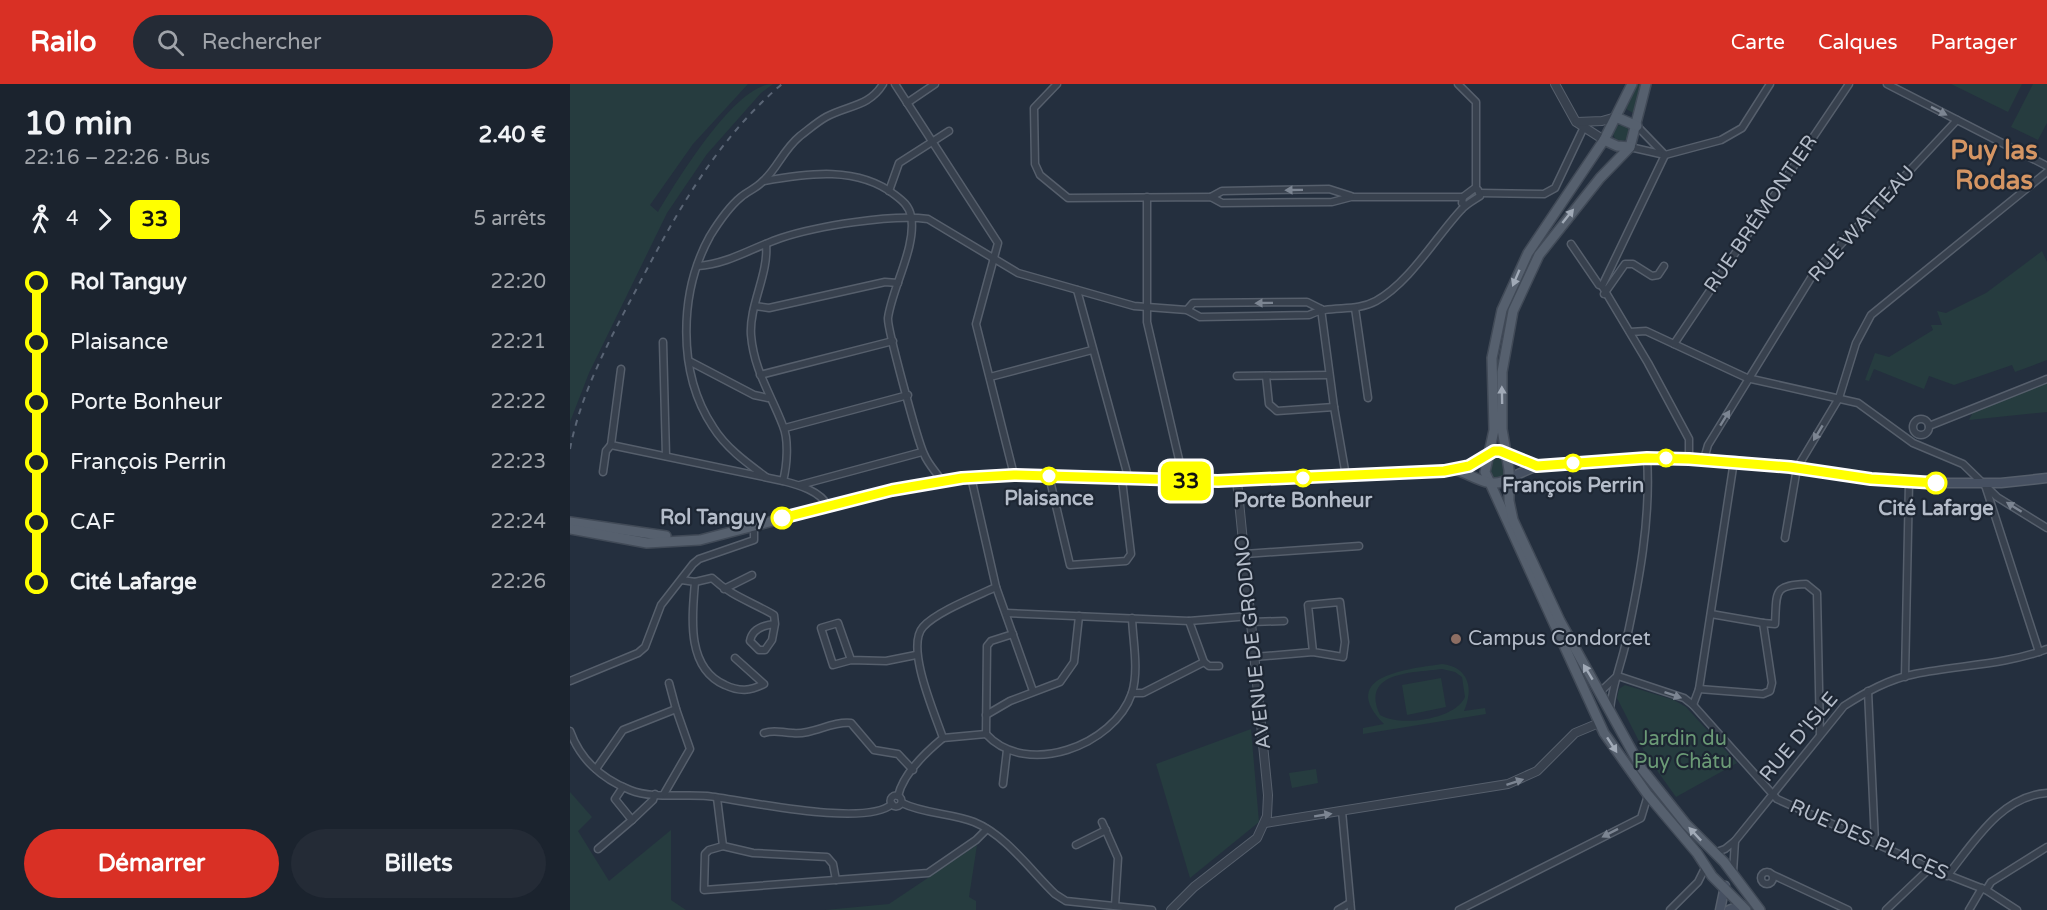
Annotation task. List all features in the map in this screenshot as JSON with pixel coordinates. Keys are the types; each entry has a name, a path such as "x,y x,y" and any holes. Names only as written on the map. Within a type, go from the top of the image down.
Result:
{"main road":[{"path":"1632,84 1619,118 1528,253 1502,310 1492,358 1494,430 1484,465 1489,484 1596,700 1648,795 1697,853 1705,868 1729,879 1760,910"},
{"path":"1646,84 1630,147 1600,178 1559,228 1539,255 1523,284 1508,329 1502,372 1503,429 1509,478 1508,493 1513,520 1596,700 1656,789 1712,855 1729,879 1744,908 1730,910"},
{"path":"1619,118 1637,126"},
{"path":"1604,140 1617,146 1630,147"},
{"path":"570,529 647,543 681,542 719,535 828,506 942,481 971,477 1014,475 1125,480 1237,481 1346,476 1457,470 1469,466 1494,451 1506,453 1537,466"},
{"path":"1457,470 1489,484 1500,484 1537,466 1647,458 1734,461 1909,483 1984,483 2047,478"},
{"path":"570,522 652,536 719,535"},
{"path":"1705,868 1712,855"},
{"path":"1720,910 1729,879"}],"street":[{"path":"766,477 743,460 713,428 697,393 689,361 688,298 710,236 740,197 764,181 781,155 800,136 827,117 863,104 877,94 883,84"},
{"path":"895,84 998,243 976,324 1014,475"},
{"path":"906,103 935,84"},
{"path":"1057,84 1034,108 1035,164 1040,175 1068,198 1211,197 1222,191 1329,189 1352,197"},
{"path":"698,266 717,263 783,237 850,224 911,217 928,219 1018,273 1134,306 1158,310 1187,310 1200,317 1309,315 1321,309 1366,306 1385,295 1479,193 1476,102 1458,84"},
{"path":"1555,84 1576,122 1604,140"},
{"path":"1630,147 1665,155 1733,135 1742,128 1770,84"},
{"name":"RUE BRÉMONTIER","path":"1674,344 1849,84"},
{"path":"1887,84 2047,166"},
{"path":"1902,91 1905,84"},
{"path":"1576,122 1602,122 1619,118"},
{"name":"RUE WATTEAU","path":"1704,459 1708,445 1814,273 1958,120"},
{"path":"1637,126 1665,155"},
{"path":"1211,197 1222,203 1242,203 1332,202 1352,197 1463,196 1479,193 1544,194 1555,188 1584,127"},
{"path":"889,191 899,163 949,131"},
{"path":"1602,286 1665,155"},
{"path":"1785,538 1797,468 1839,398 1856,343 1870,315 2047,172"},
{"path":"764,181 816,173 838,174 869,181 906,203 911,217 911,234 888,320 922,452 942,481"},
{"path":"1463,196 1462,203 1466,205"},
{"path":"1147,197 1146,307 1184,481"},
{"path":"766,244 750,332 768,398 784,428 786,469 783,480"},
{"path":"1571,244 1585,267 1602,286 1630,332 1689,439 1689,459"},
{"path":"1605,294 1626,264 1633,264 1652,276 1658,275 1664,266"},
{"path":"756,306 769,308 885,282 898,283"},
{"path":"1049,476 1070,565 1126,561 1130,558 1125,480 1077,290"},
{"path":"1187,310 1193,303 1307,302 1321,309"},
{"path":"1355,308 1368,398"},
{"path":"1321,309 1329,375 1346,476"},
{"path":"1630,332 1642,330 1750,378 1858,403 1913,442 1963,464 1997,497 2047,528"},
{"path":"760,375 893,340"},
{"path":"663,342 666,456"},
{"path":"990,377 1092,350"},
{"path":"689,361 754,395 768,398"},
{"path":"603,472 606,451 611,445 621,369"},
{"path":"1237,376 1329,375"},
{"path":"1266,376 1269,404 1277,411 1334,407"},
{"path":"1917,434 1927,433 1929,426 1964,409 2047,379"},
{"path":"784,428 908,395"},
{"path":"1917,434 1913,428 1916,421 1924,420 1929,426"},
{"path":"1913,442 1917,434"},
{"path":"611,445 783,480 799,485 824,498 828,506"},
{"path":"799,485 922,452"},
{"path":"1171,910 1194,887 1253,842 1265,823 1518,781 1537,771 1575,734 1605,716 1618,676 1635,599 1649,495 1647,458"},
{"path":"1693,705 1699,688 1734,461"},
{"path":"971,477 996,587 1033,691"},
{"name":"AVENUE DE GRODNO","path":"1237,481 1269,802 1265,823"},
{"path":"1905,677 1909,483"},
{"path":"1984,483 2039,652"},
{"path":"570,681 638,654 645,647 661,605 699,559 754,540 754,526"},
{"path":"1245,554 1359,546"},
{"path":"724,590 752,575"},
{"path":"682,580 695,582 712,578 724,590 774,615 775,624 772,640 765,650 759,650 750,641 751,636 761,627 775,624"},
{"path":"695,582 694,642 707,675 735,690 749,691 764,684 735,658"},
{"path":"1711,614 1775,624 1777,598 1781,588 1786,585 1806,584 1817,593 1820,735"},
{"path":"943,738 916,655 917,637 929,621 996,587"},
{"path":"1254,657 1313,651 1343,657 1345,642 1340,602 1308,605 1313,651"},
{"path":"1006,613 1189,621 1250,619 1284,621"},
{"path":"986,715 1033,691 1046,690 1060,682 1074,662 1079,616"},
{"path":"1132,618 1135,663 1132,693 1116,720 1088,741 1063,752 1036,754 1007,750 986,734 943,738 926,753 900,787 898,796 902,803 963,818 987,829 1055,894 1066,901 1083,907 1115,906 1152,910"},
{"path":"1189,621 1204,662 1209,666 1219,666"},
{"path":"1699,688 1763,694 1770,691 1771,662 1763,622"},
{"path":"851,660 838,623 821,628 833,665 851,660 886,661 916,655"},
{"path":"986,734 987,646 991,641 1012,634"},
{"name":"RUE D'ISLE","path":"1712,855 1735,842 1844,706 1868,691 1905,677 2047,649"},
{"path":"1132,693 1143,693 1204,662"},
{"path":"1596,700 1618,676"},
{"name":"RUE DES PLACES","path":"1618,676 1684,698 1693,705 1772,796 1947,876 1984,889 2017,910"},
{"path":"664,794 690,749 669,684"},
{"path":"1868,691 1875,843"},
{"path":"596,769 623,730 676,709"},
{"path":"764,733 774,730 795,734 841,722 851,723 874,750 898,754 914,770"},
{"path":"570,732 583,759 632,791 717,798 824,813 882,809 892,804"},
{"path":"1003,784 1007,750"},
{"path":"623,787 615,799 633,820"},
{"path":"1947,876 2004,809 2020,798 2047,793"},
{"path":"598,849 633,820 653,800 655,794"},
{"path":"1459,910 1641,818 1648,795"},
{"path":"892,804 891,799 898,796"},
{"path":"717,798 723,846"},
{"path":"892,804 897,807 902,803"},
{"path":"1338,910 1351,906 1342,811"},
{"path":"1102,822 1118,858 1115,906"},
{"path":"836,880 833,864 827,857 753,853 723,846 705,854 704,890 836,880 928,873 976,840 987,829"},
{"path":"1076,845 1106,830"},
{"path":"1729,879 1735,842"},
{"path":"1969,910 1991,882 2047,847"},
{"path":"1670,910 1698,882 1705,868"},
{"path":"1886,910 1930,868"},
{"path":"1773,875 1848,910"}],"green space":[{"path":"570,84 748,84 693,144 650,205 658,212 708,136 725,116 758,88 773,84 761,93 707,154 667,213 589,373 570,422"},
{"path":"1638,84 1642,84 1635,114 1626,109"},
{"path":"1951,84 2022,84 2008,112"},
{"path":"2033,84 2047,84 2047,123 2038,140 2011,127"},
{"path":"1618,125 1624,125 1629,133 1627,139 1618,141 1613,136 1613,130"},
{"path":"2042,251 2047,262 2047,360 2015,372 2012,365 1954,385 1929,376 1924,389 1874,369 1869,381 1865,380 1875,353 1889,357 1933,330 1931,325 1942,325 1937,311 1946,313 1986,293"},
{"path":"2047,383 2047,412 1969,420 1975,408"},
{"path":"1495,455 1504,458 1505,475 1503,479 1491,479 1489,460"},
{"path":"1442,664 1458,670 1467,680 1469,695 1464,711 1485,708 1486,714 1363,734 1363,728 1384,724 1371,708 1368,695 1373,685 1397,672","holes":["1442,669 1455,672 1462,677 1465,697 1450,711 1439,716 1413,721 1389,719 1380,715 1376,701 1377,690 1383,682 1393,677 1417,672"]},
{"path":"1441,678 1446,707 1407,715 1402,685"},
{"name":"Jardin du Puy Châtu","path":"1625,685 1674,700 1686,707 1737,763 1676,797 1646,755 1617,698 1619,689"},
{"path":"1251,729 1259,822 1190,878 1156,764"},
{"path":"1316,769 1318,783 1292,788 1289,773"},
{"path":"570,792 592,817 578,831 609,881 671,830 671,900 686,910 570,910"},
{"path":"977,845 969,897 976,901 976,910 825,910 889,904"}],"railway":[{"path":"570,449 589,386 667,232 718,153 758,106 782,84"}],"bus line":[{"name":"33","path":"782,518 892,490 962,478 1014,475 1122,480 1273,480 1457,470 1469,466 1494,451 1506,453 1537,466 1647,458 1689,459 1790,467 1909,483 1936,483"}],"place":[{"name":"François Perrin","path":"1573,463"},
{"name":"Plaisance","path":"1049,476"},
{"name":"Porte Bonheur","path":"1303,478"},
{"name":"Cité Lafarge","path":"1936,483"},
{"name":"Rol Tanguy","path":"782,518"},
{"name":"Campus Condorcet","path":"1456,639"}],"district":[{"name":"Puy las Rodas","path":"1994,165"}]}
